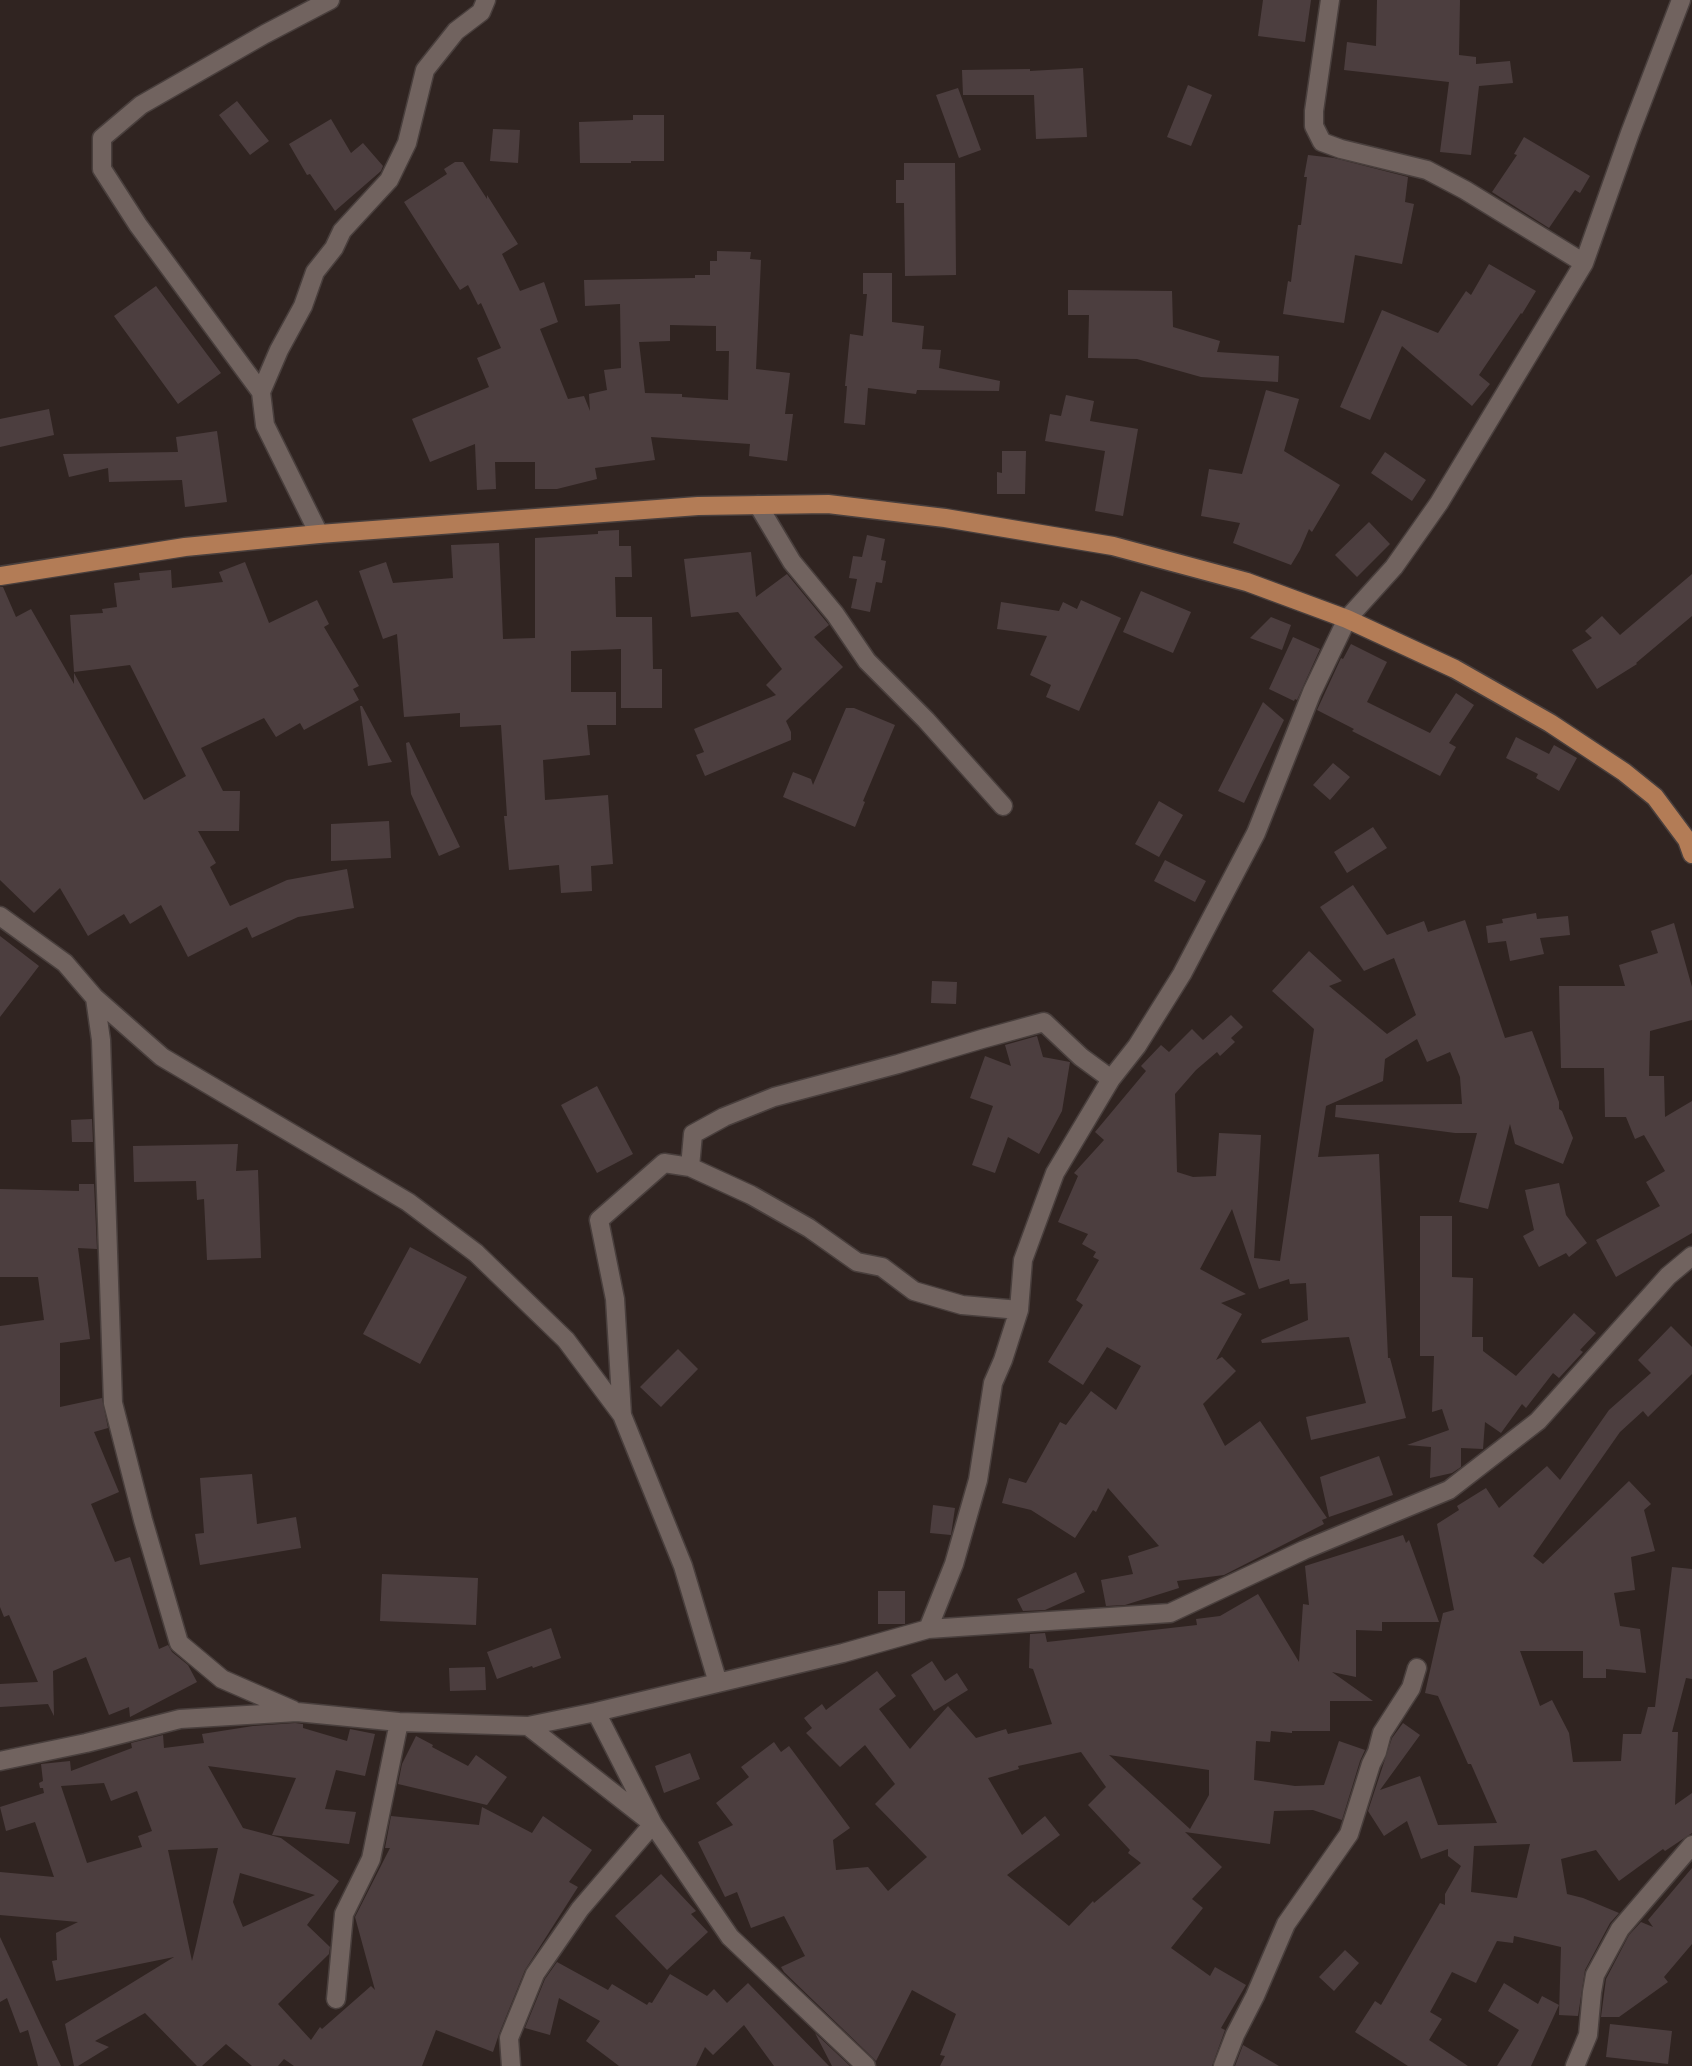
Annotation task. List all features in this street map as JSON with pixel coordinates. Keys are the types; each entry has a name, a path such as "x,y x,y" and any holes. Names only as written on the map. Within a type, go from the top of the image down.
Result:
{"main road":[{"path":"0,576 185,547 319,534 698,506 828,504 945,518 1113,546 1247,582 1347,619 1455,669 1550,723 1624,772 1655,797 1690,844"}],"street":[{"path":"319,534 265,425 261,392 138,225 102,169 102,138 141,105 330,0"},
{"path":"261,392 279,350 303,306 315,272 334,248 342,231 389,180 407,143 424,70 456,31 481,12 486,0"},
{"path":"1330,0 1314,111 1314,126 1322,142 1341,149 1427,170 1465,190 1584,263"},
{"path":"928,1629 954,1564 978,1480 993,1383 1019,1310 1023,1260 1055,1173 1111,1079 1137,1046 1182,974 1256,832 1312,692 1347,619 1394,567 1439,503 1584,263 1630,133 1681,0"},
{"path":"758,505 792,562 835,615 867,661 926,720 1003,806"},
{"path":"0,916 65,963 96,998 162,1057 408,1202 476,1253 566,1340 622,1415 683,1566 718,1683"},
{"path":"96,998 101,1040 113,1403 143,1520 179,1643 222,1679 297,1712"},
{"path":"690,1167 693,1134 723,1117 774,1097 1044,1022 1081,1057 1111,1079"},
{"path":"622,1415 615,1299 599,1220 664,1163 690,1167 751,1195 809,1228 857,1262 882,1267 914,1291 962,1305 1019,1310"},
{"path":"0,1761 86,1743 180,1719 297,1712 399,1722 528,1726 843,1653 928,1629 1170,1613 1304,1550 1449,1490 1538,1421 1668,1276 1692,1256"},
{"path":"1223,2066 1286,1924 1349,1834 1382,1733 1411,1688 1418,1668"},
{"path":"596,1712 653,1824 730,1936 866,2066"},
{"path":"336,1999 344,1914 371,1859 399,1722"},
{"path":"528,1726 653,1824"},
{"path":"510,2066 509,2038 535,1974 580,1910 653,1824"},
{"path":"1575,2066 1588,2035 1595,1974 1620,1929 1692,1845"}],"building":[{"path":"1263,0 1311,0 1305,42 1258,36"},
{"path":"1377,0 1460,0 1459,55 1476,57 1476,64 1510,61 1513,83 1479,86 1471,155 1440,152 1449,82 1344,70 1347,42 1376,46"},
{"path":"1083,68 1087,137 1036,139 1034,95 963,95 962,70 1030,69 1030,71"},
{"path":"1188,85 1212,95 1191,146 1167,137"},
{"path":"958,88 981,150 959,158 936,95"},
{"path":"237,101 269,141 250,155 219,115"},
{"path":"633,115 664,115 664,161 580,163 579,122 633,120"},
{"path":"331,119 351,153 363,143 383,166 381,171 335,211 310,174 307,175 289,144"},
{"path":"493,129 520,130 518,163 490,161"},
{"path":"1524,137 1590,176 1580,193 1575,190 1549,228 1492,192 1517,155 1514,154"},
{"path":"1308,155 1334,158 1408,177 1405,202 1414,204 1402,264 1355,255 1344,323 1283,314 1288,281 1291,282 1298,225 1301,225"},
{"path":"455,162 463,162 518,244 502,254 520,291 544,282 558,322 540,329 568,399 584,396 590,411 589,394 607,390 604,370 621,368 620,304 585,306 584,280 695,278 695,275 710,275 710,261 717,261 717,251 751,252 750,259 761,260 756,369 790,373 785,414 793,414 787,461 749,456 750,444 651,437 655,460 595,468 597,479 557,489 535,489 535,462 495,462 496,489 477,490 475,444 430,462 412,419 489,387 477,358 501,348 481,303 478,305 468,285 460,290 404,202 447,174 444,169","holes":["670,325 716,326 716,351 729,351 728,400 682,397 682,394 645,393 639,342 670,341"]},
{"path":"904,163 955,163 956,275 905,276 904,203 896,203 896,180 904,180"},
{"path":"1489,264 1536,291 1479,375 1490,384 1472,406 1402,346 1370,420 1340,407 1382,310 1438,333 1466,291 1471,295"},
{"path":"863,273 892,273 892,322 924,326 922,349 941,350 939,368 1000,381 999,391 917,390 916,394 868,388 865,425 844,423 850,334 863,336 867,294 863,294"},
{"path":"156,286 221,373 178,404 114,316"},
{"path":"1068,290 1172,291 1173,327 1220,341 1217,352 1279,356 1278,382 1201,377 1137,359 1088,358 1089,315 1068,315"},
{"path":"1266,390 1299,399 1284,451 1340,485 1312,532 1309,529 1291,565 1233,543 1240,523 1201,516 1209,469 1242,474"},
{"path":"1066,395 1094,401 1090,421 1138,429 1123,516 1095,511 1105,451 1045,441 1050,414 1061,416"},
{"path":"49,409 54,435 0,447 0,419"},
{"path":"217,431 227,502 185,507 182,480 109,482 108,468 69,477 63,454 178,452 176,437"},
{"path":"1002,451 1026,451 1025,494 997,494 997,472 1002,473"},
{"path":"1385,452 1426,480 1412,501 1371,473"},
{"path":"1369,522 1390,544 1357,577 1335,555"},
{"path":"619,530 619,546 631,546 632,577 615,577 616,617 652,617 653,669 662,669 662,708 621,708 621,649 571,651 571,692 616,692 616,725 587,725 590,755 543,760 545,800 608,795 613,864 591,866 592,891 561,893 559,865 509,870 504,816 507,816 501,725 460,727 460,713 404,717 397,634 383,639 359,571 386,562 393,583 453,578 451,545 499,543 503,639 535,638 535,538 598,534 598,531"},
{"path":"867,535 885,539 881,560 886,561 882,583 876,582 870,612 851,608 857,579 849,578 853,556 862,557"},
{"path":"751,552 756,597 787,574 829,625 814,637 843,667 786,721 791,732 791,740 705,776 696,755 704,752 694,729 776,695 766,685 782,669 738,612 691,617 684,559"},
{"path":"245,562 269,623 317,600 329,624 324,627 359,686 353,689 359,700 304,730 300,723 276,737 264,718 201,748 223,791 240,791 239,831 198,831 216,863 210,867 230,906 287,880 347,869 354,908 298,917 252,938 247,927 188,957 161,905 130,924 124,914 88,936 60,888 34,913 0,880 0,587 3,587 16,617 31,609 74,684 74,673 144,800 186,776 130,665 74,672 70,615 103,613 102,609 117,607 114,583 140,580 139,573 171,570 172,588 223,582 219,572"},
{"path":"1692,574 1692,616 1637,664 1597,689 1572,650 1592,638 1585,631 1602,616 1620,635"},
{"path":"1141,591 1191,612 1173,653 1123,632"},
{"path":"1081,600 1121,618 1079,711 1046,697 1051,685 1030,675 1047,636 997,629 1001,602 1059,611 1063,602 1077,609"},
{"path":"1271,617 1291,625 1282,650 1250,638"},
{"path":"1293,637 1320,649 1297,700 1294,701 1269,689"},
{"path":"1351,644 1387,662 1367,702 1430,733 1456,693 1474,705 1449,743 1456,747 1440,776 1352,731 1354,729 1317,710 1341,658 1343,659"},
{"path":"1263,702 1284,720 1244,803 1218,791"},
{"path":"360,706 362,706 392,762 368,766"},
{"path":"846,708 854,708 895,725 863,801 865,802 855,827 783,797 793,772 811,779 813,785"},
{"path":"1516,737 1549,754 1554,745 1577,758 1559,791 1536,778 1538,774 1506,758"},
{"path":"409,742 460,847 439,856 411,794 406,743"},
{"path":"1333,763 1350,777 1330,800 1313,785"},
{"path":"1159,801 1183,815 1159,857 1135,844"},
{"path":"389,821 391,858 331,861 331,824"},
{"path":"1373,827 1387,848 1347,873 1334,852"},
{"path":"1165,860 1206,881 1195,902 1154,881"},
{"path":"1353,885 1387,935 1424,921 1428,932 1465,920 1505,1038 1532,1031 1559,1102 1559,1109 1562,1111 1573,1138 1563,1164 1515,1144 1510,1124 1488,1209 1459,1202 1477,1133 1455,1133 1335,1117 1336,1105 1462,1104 1460,1077 1450,1052 1427,1062 1417,1039 1385,1059 1383,1081 1326,1106 1318,1157 1379,1154 1388,1358 1390,1358 1406,1418 1311,1440 1306,1417 1366,1403 1349,1337 1262,1343 1261,1340 1308,1320 1306,1283 1290,1284 1289,1279 1259,1289 1232,1209 1200,1269 1246,1294 1221,1303 1242,1314 1216,1360 1222,1357 1236,1371 1203,1404 1225,1446 1260,1421 1327,1518 1322,1520 1324,1524 1224,1575 1177,1581 1179,1588 1125,1605 1106,1606 1101,1580 1133,1574 1128,1556 1159,1546 1108,1488 1096,1512 1093,1510 1075,1538 1031,1510 1002,1503 1009,1478 1026,1483 1060,1422 1066,1425 1091,1391 1116,1410 1141,1366 1107,1347 1083,1385 1048,1362 1083,1305 1076,1300 1099,1260 1093,1257 1096,1252 1082,1244 1088,1234 1058,1222 1078,1176 1074,1173 1104,1140 1095,1132 1146,1071 1141,1066 1161,1045 1169,1052 1192,1029 1203,1040 1231,1015 1243,1027 1231,1038 1235,1042 1220,1056 1217,1052 1196,1070 1175,1094 1177,1172 1193,1177 1216,1176 1219,1133 1261,1135 1254,1258 1280,1261 1314,1029 1272,991 1309,951 1342,981 1329,986 1387,1034 1416,1015 1394,958 1364,971 1320,907"},
{"path":"1536,913 1537,919 1568,916 1570,935 1540,938 1544,954 1510,961 1506,941 1488,943 1486,926 1503,923 1502,919"},
{"path":"1674,923 1692,987 1692,1020 1650,1031 1649,1076 1664,1076 1665,1117 1692,1101 1692,1233 1616,1277 1596,1240 1660,1206 1646,1182 1665,1171 1644,1135 1635,1139 1626,1117 1605,1117 1604,1068 1561,1068 1559,986 1625,986 1619,965 1658,953 1651,931"},
{"path":"0,936 39,966 0,1017"},
{"path":"932,981 957,982 956,1004 931,1003"},
{"path":"1037,1036 1043,1057 1070,1062 1062,1111 1039,1154 1008,1137 995,1173 972,1165 993,1106 970,1098 985,1056 1011,1066 1005,1045"},
{"path":"597,1086 633,1154 597,1173 561,1105"},
{"path":"92,1119 93,1142 72,1142 71,1120"},
{"path":"238,1144 236,1171 258,1170 261,1258 207,1260 204,1199 197,1200 196,1181 134,1182 133,1146"},
{"path":"1559,1183 1566,1215 1587,1243 1569,1257 1566,1253 1539,1267 1523,1236 1534,1230 1525,1190"},
{"path":"79,1184 94,1184 97,1249 78,1248 90,1339 60,1343 60,1407 102,1398 108,1428 94,1432 119,1492 91,1504 115,1562 130,1557 159,1649 168,1645 172,1652 188,1665 197,1682 130,1717 129,1707 109,1715 86,1657 53,1671 54,1716 48,1704 0,1707 0,1684 38,1682 9,1615 4,1617 0,1607 0,1326 44,1320 38,1277 0,1277 0,1189 79,1191"},
{"path":"1420,1216 1452,1216 1452,1277 1473,1278 1472,1337 1483,1337 1483,1351 1516,1376 1574,1313 1596,1333 1580,1350 1583,1352 1559,1378 1553,1373 1526,1408 1522,1404 1501,1433 1485,1422 1483,1449 1461,1448 1461,1467 1452,1473 1430,1478 1431,1447 1407,1445 1449,1430 1442,1409 1432,1412 1434,1356 1420,1356"},
{"path":"410,1247 467,1277 420,1364 363,1334"},
{"path":"1671,1326 1692,1347 1692,1374 1648,1417 1643,1411 1620,1432 1533,1556 1543,1564 1629,1481 1651,1504 1644,1510 1655,1551 1631,1557 1635,1590 1614,1593 1620,1626 1640,1629 1646,1673 1606,1669 1606,1678 1583,1678 1583,1651 1520,1651 1540,1706 1552,1700 1569,1733 1573,1762 1621,1761 1623,1734 1641,1734 1648,1707 1655,1707 1672,1567 1692,1569 1692,1679 1686,1678 1672,1732 1678,1732 1675,1805 1692,1793 1692,1833 1665,1851 1663,1849 1619,1881 1596,1850 1561,1859 1567,1894 1619,1913 1610,1923 1585,1970 1578,2016 1559,2015 1561,1947 1514,1936 1513,1943 1497,1941 1476,1983 1452,1972 1430,2012 1442,2019 1429,2040 1468,2066 1408,2066 1355,2032 1375,2001 1381,2005 1440,1903 1445,1905 1445,1894 1461,1866 1448,1856 1448,1849 1421,1859 1407,1821 1384,1836 1368,1811 1392,1738 1403,1723 1420,1735 1380,1790 1420,1776 1438,1825 1497,1823 1438,1696 1425,1693 1443,1613 1454,1610 1437,1524 1459,1510 1457,1506 1486,1488 1499,1508 1547,1466 1560,1480 1609,1410 1651,1373 1638,1360","holes":["1530,1844 1517,1898 1471,1892 1474,1846"]},
{"path":"678,1349 698,1369 661,1407 640,1387"},
{"path":"1379,1456 1393,1495 1329,1517 1320,1477"},
{"path":"252,1474 257,1524 296,1517 301,1548 200,1565 195,1534 204,1533 200,1478"},
{"path":"933,1505 955,1508 951,1535 930,1533"},
{"path":"1403,1535 1406,1543 1409,1540 1439,1622 1382,1622 1382,1631 1356,1630 1356,1677 1332,1672 1373,1701 1330,1701 1330,1731 1292,1731 1292,1733 1271,1731 1270,1742 1256,1741 1254,1780 1295,1786 1324,1785 1339,1741 1365,1750 1342,1820 1313,1810 1274,1811 1270,1844 1185,1832 1222,1867 1192,1899 1203,1908 1171,1948 1210,1976 1215,1967 1246,1985 1221,2028 1225,2030 1212,2066 940,2066 945,2056 940,2055 956,2014 912,1990 876,2061 784,1972 781,1967 805,1956 784,1916 751,1928 737,1892 725,1897 698,1842 733,1825 716,1803 749,1777 741,1767 774,1742 781,1752 789,1746 850,1828 833,1840 836,1870 868,1867 888,1891 927,1857 875,1804 895,1784 865,1745 840,1767 806,1733 812,1728 804,1718 822,1704 826,1710 877,1671 896,1696 879,1709 910,1749 948,1706 976,1738 1006,1729 1008,1734 1052,1724 1033,1669 1029,1668 1030,1634 1045,1633 1047,1642 1197,1625 1196,1619 1220,1616 1258,1594 1299,1662 1303,1604 1309,1605 1305,1566","holes":["1081,1752 1106,1787 1088,1805 1130,1850 1128,1853 1141,1863 1094,1903 1093,1901 1069,1926 1007,1875 1060,1835 1045,1816 1022,1835 988,1778 1019,1769 1018,1766","1109,1755 1209,1770 1209,1795 1190,1829"]},
{"path":"1076,1572 1085,1592 1045,1610 1023,1611 1017,1599"},
{"path":"382,1574 478,1578 476,1625 380,1621"},
{"path":"878,1591 905,1591 905,1624 878,1624"},
{"path":"551,1628 561,1658 497,1679 487,1652"},
{"path":"932,1661 945,1681 957,1673 968,1690 934,1711 911,1675"},
{"path":"485,1667 486,1690 450,1691 449,1668"},
{"path":"303,1724 303,1728 347,1741 350,1729 375,1734 365,1776 336,1770 325,1809 356,1812 349,1844 272,1835 296,1778 208,1766 243,1828 281,1838 339,1881 307,1925 330,1947 329,1954 278,2004 311,2040 320,2027 322,2029 371,1986 375,1990 355,1917 390,1848 385,1848 391,1816 479,1825 482,1807 532,1833 543,1816 592,1850 569,1882 578,1887 525,1970 493,2052 436,2030 422,2066 294,2066 284,2059 278,2066 252,2066 226,2044 202,2066 197,2066 145,2013 95,2041 109,2047 78,2066 74,2066 65,2024 174,1957 56,1981 52,1961 57,1960 56,1933 78,1922 0,1915 0,1872 54,1877 35,1822 6,1831 0,1807 44,1793 39,1783 43,1781 41,1764 70,1761 71,1771 132,1748 131,1743 163,1735 164,1748 204,1743 202,1734 253,1726","holes":["104,1783 111,1801 137,1791 152,1831 138,1836 142,1847 87,1863 61,1786","218,1848 192,1961 168,1850","240,1873 315,1895 243,1927 233,1902"]},
{"path":"416,1736 468,1766 476,1755 507,1777 487,1805 398,1784 402,1764"},
{"path":"690,1753 700,1779 664,1793 655,1766"},
{"path":"1692,1868 1692,1944 1664,1977 1668,1982 1619,2017 1601,2017 1606,1979 1629,1935 1641,1922 1653,1927 1648,1920"},
{"path":"661,1874 696,1911 691,1914 708,1932 667,1970 615,1916"},
{"path":"0,1937 61,2066 38,2066 28,2030 20,2033 7,1998 0,2002"},
{"path":"1345,1950 1359,1963 1334,1991 1319,1977"},
{"path":"557,1962 608,1990 612,1984 647,2005 649,2002 652,2003 670,1974 707,1996 714,1989 727,2003 748,1983 829,2066 774,2066 744,2025 713,2055 705,2047 696,2066 619,2066 586,2041 600,2021 559,1998 550,2035 525,2028 545,1979"},
{"path":"1504,1983 1538,2004 1542,1996 1559,2005 1531,2066 1497,2066 1519,2030 1488,2011"},
{"path":"1610,2024 1672,2031 1668,2064 1606,2057"},
{"path":"815,2033 850,2066 832,2066"},
{"path":"1243,2045 1279,2066 1235,2066"}]}
